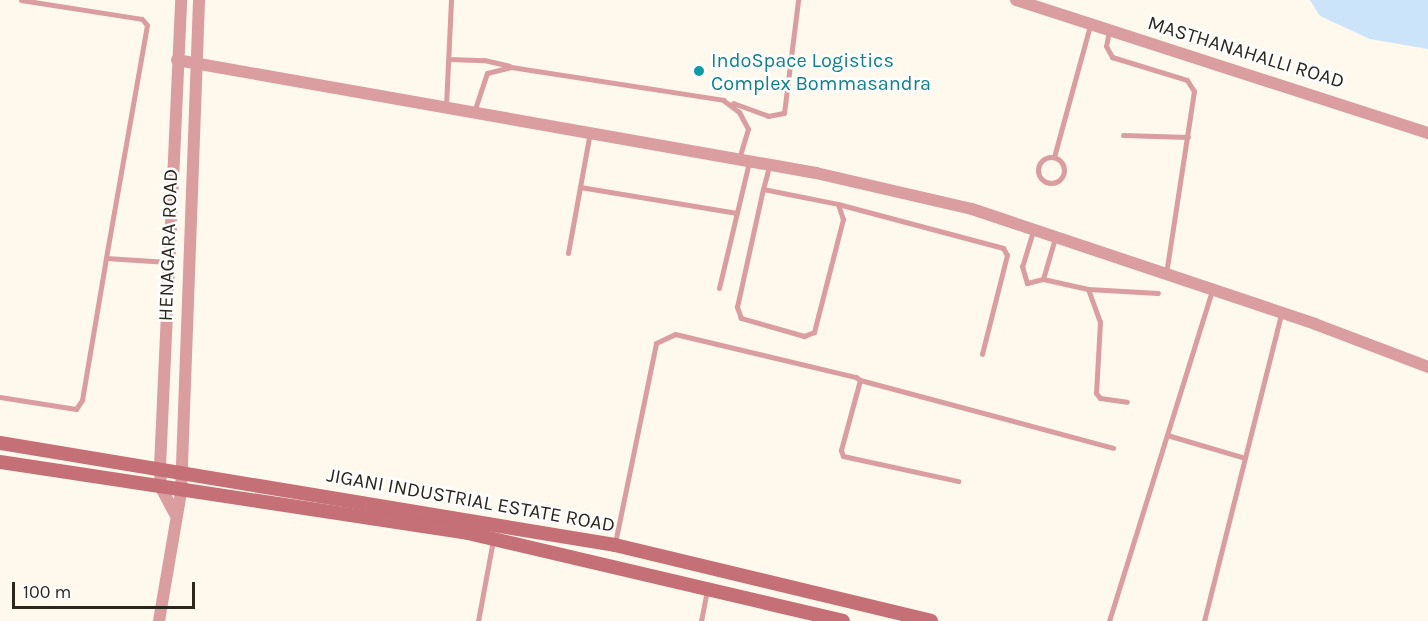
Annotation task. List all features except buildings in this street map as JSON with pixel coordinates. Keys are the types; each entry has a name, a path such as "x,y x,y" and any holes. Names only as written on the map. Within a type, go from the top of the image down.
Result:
{"main road":[{"name":"JIGANI INDUSTRIAL ESTATE ROAD","path":"0,443 160,467 615,544 931,621"},
{"name":"JIGANI INDUSTRIAL ESTATE ROAD","path":"0,462 181,492 493,538 708,587 804,616 843,621"}],"street":[{"name":"HENAGARA ROAD","path":"161,488 168,262 181,0"},
{"name":"HENAGARA ROAD","path":"181,492 179,471 199,0"},
{"name":"MASTHANAHALLI ROAD","path":"1016,0 1428,132"},
{"path":"177,60 744,159 972,209 1282,313 1428,367"},
{"path":"161,488 175,514"},
{"path":"159,621 175,514 181,492"}],"lane":[{"path":"0,397 76,410 82,400 147,25 141,19 21,0"},
{"path":"446,108 452,0"},
{"path":"449,59 484,60 511,67 723,100 768,116 784,113 798,0"},
{"path":"1054,157 1090,23"},
{"path":"1110,29 1106,46 1112,57 1181,77 1191,84 1194,102 1166,274"},
{"path":"474,112 487,73 511,67"},
{"path":"719,288 737,213 748,129 739,112 723,100"},
{"path":"568,253 590,131"},
{"path":"1123,135 1188,137"},
{"path":"1054,157 1063,166 1063,174 1055,182 1046,182 1038,168 1042,160 1054,157"},
{"path":"769,164 737,307 741,318 804,336 814,332 843,219 838,204"},
{"path":"580,187 737,213"},
{"path":"764,189 838,204 1003,248 1007,255 982,354"},
{"path":"1034,230 1022,266 1027,283 1043,279 1088,289 1158,293"},
{"path":"1043,279 1055,237"},
{"path":"106,258 168,262"},
{"path":"1088,289 1100,322 1096,393 1100,398 1127,402"},
{"path":"1109,621 1212,290"},
{"path":"1204,621 1282,313"},
{"path":"615,544 656,343 675,334 860,380 1113,448"},
{"path":"860,380 841,450 843,456 958,481"},
{"path":"1167,435 1245,458"},
{"path":"478,621 493,538"},
{"path":"701,621 708,587"}],"water":[{"path":"1310,0 1428,0 1428,49 1370,39 1320,16"}],"place":[{"name":"IndoSpace Logistics Complex Bommasandra","path":"699,71"}]}
